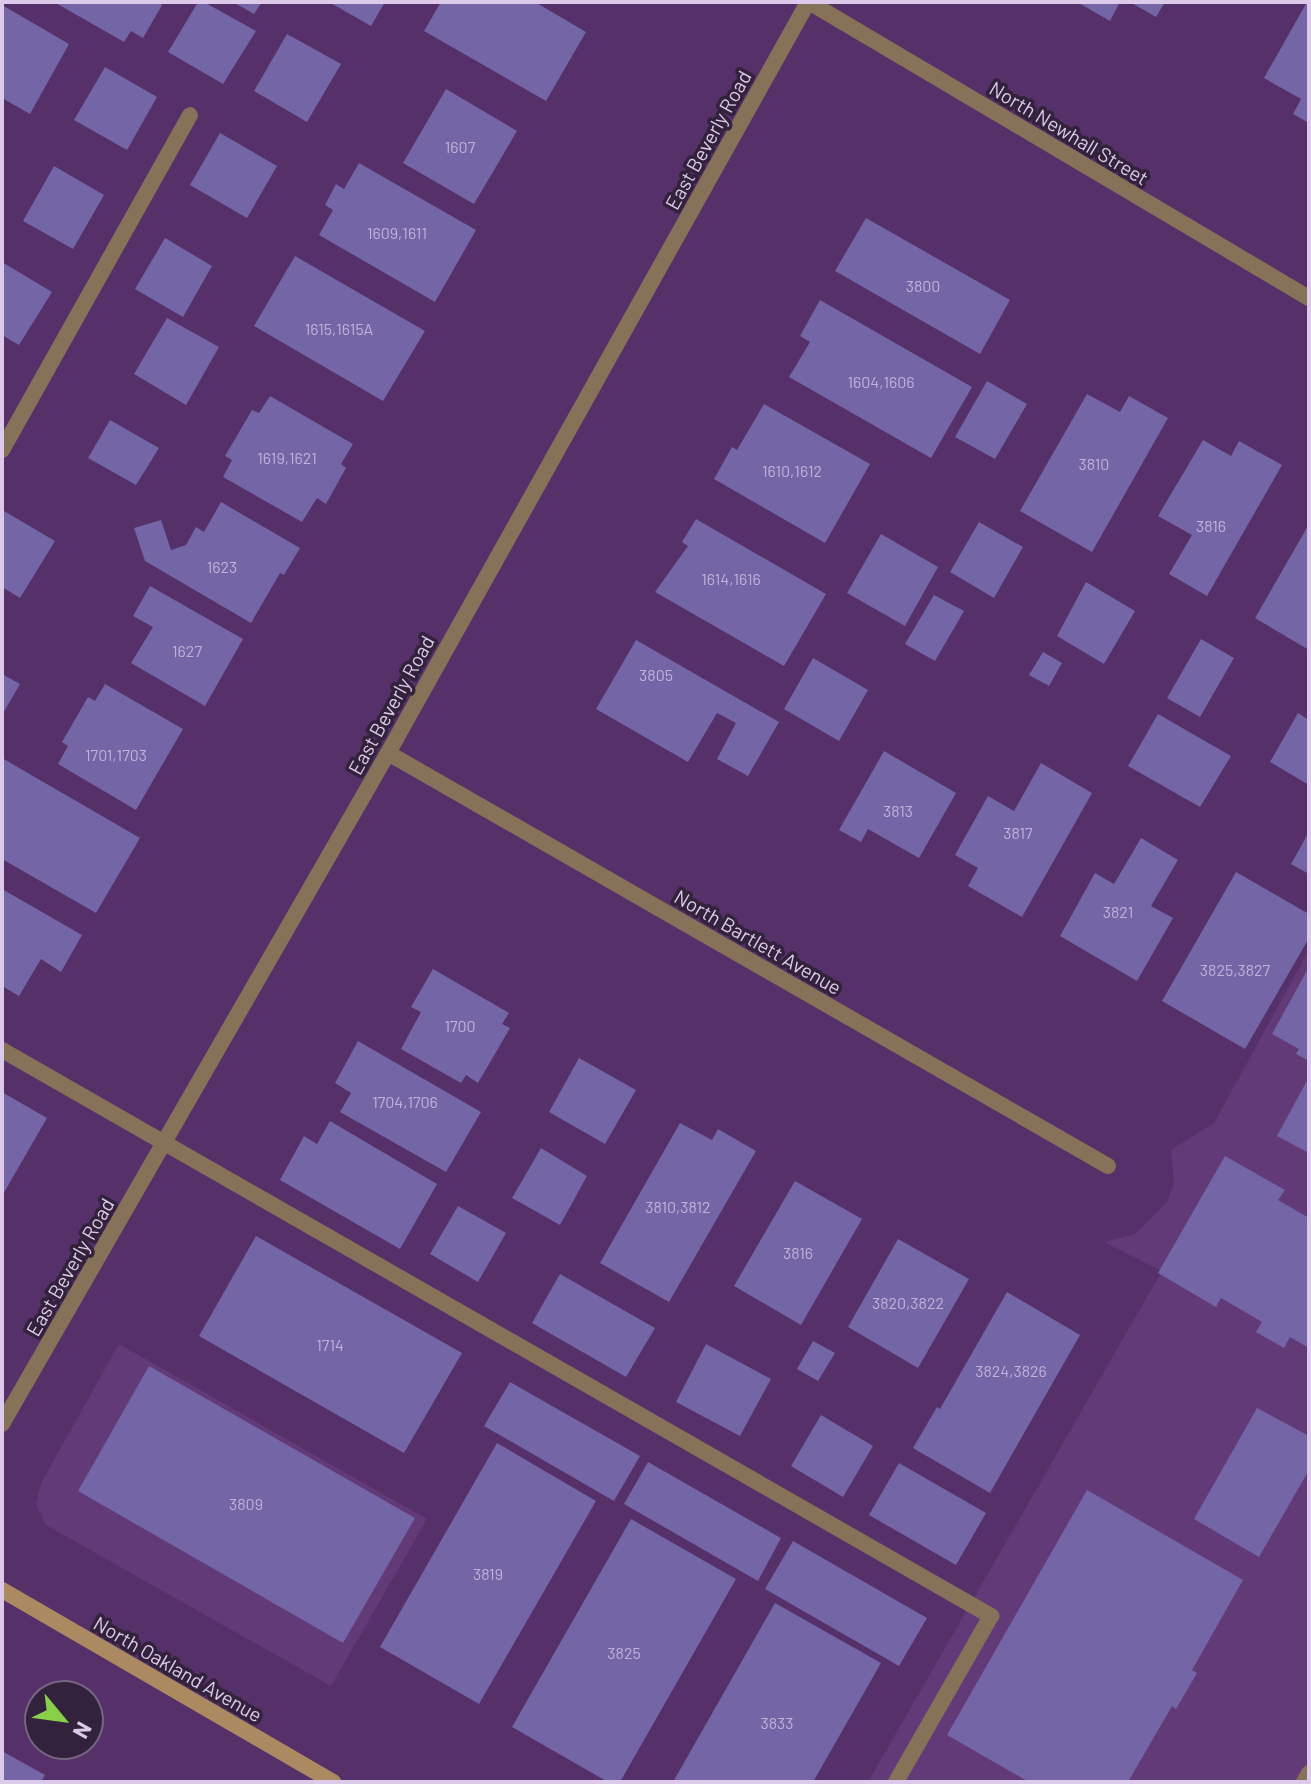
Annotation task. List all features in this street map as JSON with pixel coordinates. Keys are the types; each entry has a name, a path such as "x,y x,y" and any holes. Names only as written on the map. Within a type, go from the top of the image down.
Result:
{"main road":[{"name":"North Oakland Avenue","path":"2,1590 333,1782"}],"street":[{"name":"North Newhall Street","path":"808,2 1309,298"},
{"name":"East Beverly Road","path":"2,1424 388,753 808,2"},
{"path":"2,450 190,115"},
{"name":"North Bartlett Avenue","path":"388,753 1108,1166"},
{"path":"2,1050 991,1616 896,1782"},
{"path":"1304,1782 1309,1773"}],"shaded area":[{"path":"1309,950 1309,1782 868,1782 1162,1271 1104,1242 1135,1234 1167,1202 1174,1184 1171,1150 1214,1123"},
{"path":"119,1344 427,1519 331,1686 46,1525 36,1504 41,1483"}],"building":[{"path":"54,2 158,2 162,5 143,38 131,31 124,42"},
{"path":"198,2 204,2 256,31 223,84 168,52"},
{"path":"233,2 262,2 254,14"},
{"path":"329,2 385,2 371,26"},
{"path":"441,2 535,2 586,32 546,101 424,31"},
{"path":"1077,2 1120,2 1110,21"},
{"path":"1130,2 1165,2 1156,17"},
{"path":"1307,2 1309,123 1293,114 1301,99 1264,78"},
{"path":"2,5 69,44 30,114 2,98"},
{"path":"287,34 341,64 307,122 254,91"},
{"path":"105,67 157,97 127,150 74,120"},
{"path":"446,89 517,131 474,204 403,163"},
{"path":"220,133 277,166 247,218 190,185"},
{"path":"359,163 476,230 435,302 319,235 333,210 325,205 336,184 344,189"},
{"path":"54,166 104,195 73,249 23,221"},
{"path":"866,218 1010,300 980,354 835,271"},
{"path":"165,238 212,266 183,317 135,289"},
{"path":"295,256 425,331 383,401 254,326"},
{"path":"2,262 52,292 19,345 2,335"},
{"path":"820,300 972,387 931,458 789,377 810,342 800,336"},
{"path":"167,318 219,347 186,405 134,374"},
{"path":"987,381 1027,404 995,459 955,437"},
{"path":"1087,394 1120,412 1129,396 1168,418 1092,552 1020,511"},
{"path":"270,396 353,444 341,464 346,468 326,504 317,498 302,522 223,477 232,460 225,456 252,410 259,413"},
{"path":"764,404 870,464 825,543 714,479 732,447 737,450"},
{"path":"110,420 159,448 136,485 88,458"},
{"path":"1203,440 1231,456 1239,441 1282,465 1207,596 1169,574 1192,535 1158,516"},
{"path":"221,502 300,548 284,575 280,573 251,623 145,561 134,528 161,520 171,550 186,545 196,527 204,532"},
{"path":"4,511 55,541 20,598 2,587"},
{"path":"696,519 826,594 784,666 655,592 688,546 682,542"},
{"path":"979,522 1023,547 994,598 950,572"},
{"path":"1309,524 1309,650 1255,618"},
{"path":"881,534 938,567 905,626 847,593"},
{"path":"1086,582 1135,611 1104,664 1057,636"},
{"path":"150,586 243,639 205,706 131,663 153,627 133,616"},
{"path":"934,595 964,611 935,661 905,644"},
{"path":"1201,639 1234,658 1200,717 1167,698"},
{"path":"636,640 779,722 748,776 717,759 736,723 717,713 688,762 596,709"},
{"path":"1043,652 1062,663 1049,686 1029,675"},
{"path":"813,658 868,690 839,741 784,709"},
{"path":"2,674 20,684 2,715"},
{"path":"105,684 183,729 136,810 58,764 68,746 62,742 88,697 95,701"},
{"path":"1298,713 1309,720 1309,785 1270,762"},
{"path":"1158,714 1231,756 1200,807 1128,766"},
{"path":"884,751 956,793 919,858 868,829 861,842 839,830"},
{"path":"2,758 140,838 96,913 2,859"},
{"path":"1041,763 1092,793 1022,917 968,886 978,868 955,855 988,796 1014,811"},
{"path":"1309,832 1309,874 1291,864"},
{"path":"1141,838 1178,860 1151,906 1173,918 1137,981 1060,936 1095,873 1114,884"},
{"path":"1236,872 1309,914 1309,938 1245,1049 1162,1001"},
{"path":"2,889 82,935 61,972 41,959 19,996 2,986"},
{"path":"1309,967 1309,1061 1296,1054 1299,1049 1272,1034"},
{"path":"433,969 509,1013 502,1024 510,1028 478,1083 466,1075 461,1083 401,1049 421,1012 411,1007"},
{"path":"358,1041 481,1112 446,1172 340,1112 351,1093 335,1083"},
{"path":"579,1058 636,1090 605,1144 549,1112"},
{"path":"1309,1077 1309,1153 1277,1136"},
{"path":"2,1092 47,1118 2,1196"},
{"path":"330,1121 437,1184 400,1249 280,1180 304,1136 317,1144"},
{"path":"680,1123 712,1140 718,1129 756,1151 669,1302 600,1263"},
{"path":"541,1148 587,1176 560,1225 512,1198"},
{"path":"1225,1156 1285,1190 1278,1200 1309,1218 1309,1348 1290,1337 1284,1348 1256,1332 1262,1322 1221,1298 1216,1307 1158,1273"},
{"path":"795,1181 862,1219 801,1325 734,1286"},
{"path":"458,1206 506,1233 478,1282 430,1254"},
{"path":"256,1236 462,1353 404,1453 199,1336"},
{"path":"898,1239 969,1279 918,1368 848,1327"},
{"path":"560,1274 655,1328 626,1377 532,1323"},
{"path":"1007,1292 1080,1335 990,1493 913,1448 937,1407 940,1409"},
{"path":"813,1341 835,1353 818,1381 797,1369"},
{"path":"706,1344 771,1379 740,1436 676,1402"},
{"path":"149,1366 415,1518 343,1643 78,1491"},
{"path":"510,1382 640,1456 614,1501 484,1426"},
{"path":"1257,1408 1309,1436 1309,1470 1259,1557 1194,1519"},
{"path":"821,1415 873,1446 843,1497 791,1466"},
{"path":"497,1443 596,1501 479,1704 380,1647"},
{"path":"648,1462 781,1538 758,1581 624,1504"},
{"path":"899,1463 986,1513 956,1565 869,1515"},
{"path":"1087,1490 1243,1580 1192,1670 1197,1673 1176,1709 1172,1706 1128,1782 1029,1782 947,1735"},
{"path":"631,1519 736,1579 620,1782 608,1782 512,1727"},
{"path":"793,1541 927,1618 899,1666 765,1589"},
{"path":"775,1603 881,1663 813,1782 673,1782"},
{"path":"2,1751 45,1775 41,1782 2,1782"}]}
